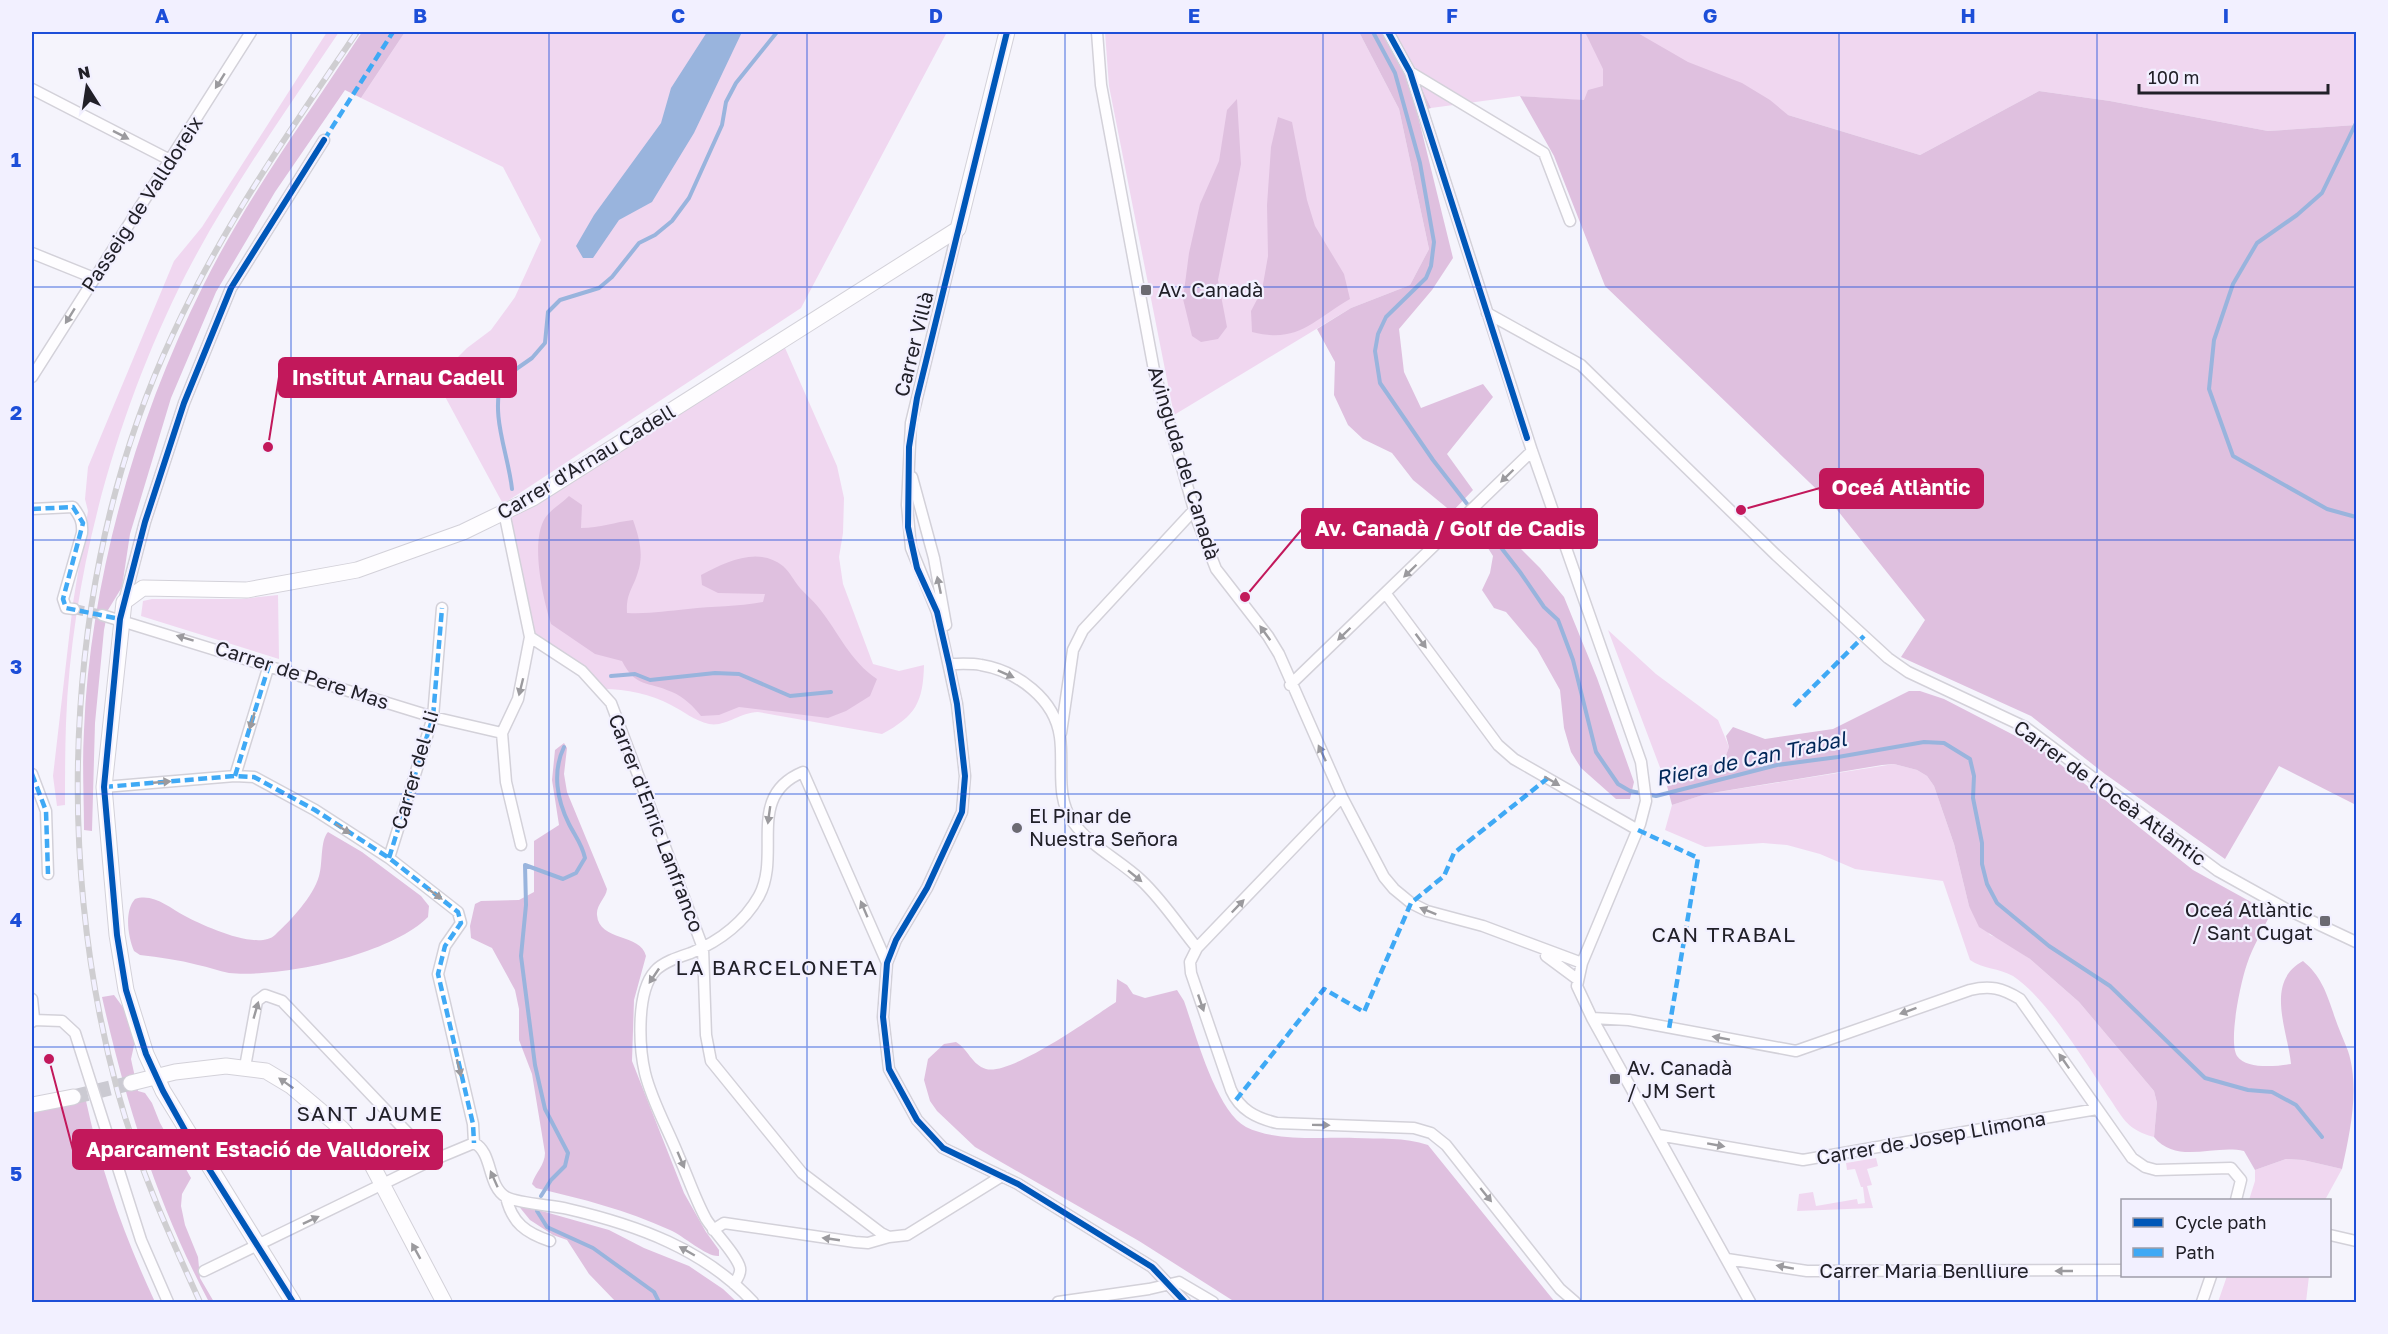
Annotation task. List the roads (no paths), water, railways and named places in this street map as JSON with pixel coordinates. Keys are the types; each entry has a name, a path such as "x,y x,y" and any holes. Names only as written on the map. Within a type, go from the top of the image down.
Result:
{"street":[{"name":"Passeig de Valldoreix","path":"32,377 251,32"},
{"name":"Carrer Villà","path":"949,664 937,612 911,548 907,505 909,447 917,398 1007,32"},
{"name":"Avinguda del Canadà","path":"1097,32 1101,85 1154,370 1194,510 1216,568 1279,654 1290,685 1342,797 1384,877 1394,889 1411,903 1551,959 1577,979"},
{"path":"1388,32 1410,72 1532,452 1636,745 1645,784 1645,808 1582,963 1577,979 1579,993 1750,1302"},
{"path":"1410,72 1544,153 1570,221"},
{"path":"32,89 170,160"},
{"path":"293,1302 187,1134 155,1077 124,979 117,935 104,787 120,619 145,522 184,403 231,288 324,140"},
{"name":"Carrer d'Arnau Cadell","path":"124,602 143,588 247,590 357,570 463,532 533,498 958,229"},
{"path":"32,252 94,279"},
{"name":"Carrer de l'Oceà Atlàntic","path":"1487,313 1581,364 1776,555 1888,658 1908,672 2025,727 2218,871 2288,910 2356,942"},
{"name":"Carrer Villà","path":"909,447 913,482 934,558 949,664"},
{"path":"1290,685 1532,452"},
{"path":"32,509 73,507 79,514 82,533 63,599 66,608 74,609"},
{"path":"1194,510 1083,630 1073,650 1060,737 1063,802 1071,820 1084,836 1141,880 1197,948"},
{"path":"504,512 530,637 518,699 502,733 506,782 521,845"},
{"path":"1386,594 1498,745 1514,759 1638,830"},
{"name":"Carrer del Lli","path":"389,858 434,717 442,608"},
{"name":"Carrer de Pere Mas","path":"102,615 434,717 502,733"},
{"name":"Carrer d'Enric Lanfranco","path":"530,637 582,672 611,703 703,948 706,1035 715,1068 802,1173 889,1237"},
{"path":"1060,737 1053,714 1032,687 1005,673 981,665 949,664 957,704 965,776 962,812 927,888 896,940 886,963 884,1039 889,1069 907,1103 929,1135 943,1148 1002,1176 1152,1267 1185,1302"},
{"path":"235,776 269,665"},
{"path":"734,1284 738,1277 739,1265 713,1230 702,1210 650,1089 640,1043 643,1003 654,971 718,940 742,919 759,895 767,872 768,819 771,801 780,787 790,778 803,772 886,963"},
{"path":"32,774 46,811 48,874"},
{"path":"104,787 235,776 254,777 315,810 389,858 458,912 461,918 459,928 441,954 438,974 473,1124 474,1143"},
{"path":"1342,797 1197,948 1190,962 1191,973 1236,1101 1257,1117 1276,1123 1414,1128 1431,1132 1446,1145 1560,1289 1575,1302"},
{"name":"Avinguda del Canadà","path":"1456,921 1483,926 1582,963"},
{"path":"1592,1018 1629,1020 1796,1051 1970,990 1985,986 2004,989 2020,999 2132,1158 2145,1167 2156,1170 2227,1166 2234,1169 2241,1183 2236,1199"},
{"path":"245,1067 257,1001 265,995 274,997 282,1001 420,1146 426,1163"},
{"path":"32,999 33,1021 62,1021 75,1033 141,1240 168,1302"},
{"path":"131,1083 213,1066 245,1067 277,1077 320,1108 363,1153 444,1302"},
{"path":"32,1105 74,1097"},
{"name":"Carrer de Josep Llimona","path":"1658,1135 1803,1160 2097,1109"},
{"path":"204,1271 426,1163 474,1143"},
{"path":"474,1143 481,1147 496,1186 506,1197 512,1215 523,1229 550,1241"},
{"path":"713,1230 724,1223 868,1243 907,1235 1002,1176"},
{"path":"506,1197 578,1211 649,1233 692,1254 734,1284 753,1302"},
{"path":"2331,1235 2356,1240"},
{"name":"Carrer Maria Benlliure","path":"1727,1259 1807,1271 2121,1270"},
{"path":"2202,1302 2210,1277"},
{"path":"1058,1302 1149,1289 1179,1282 1213,1302"}],"water":[{"path":"707,32 742,32 694,133 652,202 619,220 593,258 583,258 576,246 594,215 661,123 671,88"}],"waterway":[{"path":"512,489 499,420 499,393 502,379 532,358 545,343 548,312 560,300 599,288 612,277 639,243 655,235 672,221 689,198 722,125 726,102 736,83 777,32"},
{"name":"Riera de Can Trabal","path":"1373,32 1395,73 1420,163 1434,242 1431,266 1426,278 1386,317 1378,334 1375,351 1380,383 1433,460 1520,572 1544,607 1558,620 1573,660 1596,752 1618,784 1630,791 1656,796 1777,765 1924,742 1944,743 1970,759 1974,776 1973,798 1982,843 1982,864 1987,884 1997,903 2049,946 2110,986 2205,1078 2248,1090 2272,1092 2296,1105 2322,1137"},
{"path":"2356,123 2322,193 2297,215 2257,243 2233,284 2214,340 2209,389 2233,456 2327,509 2356,517"},
{"path":"611,676 635,674 650,680 715,673 739,674 790,696 831,692"},
{"path":"541,1196 551,1180 565,1166 568,1153 545,1109 535,1065 521,956 526,905 525,865 563,879 576,873 585,858 565,815 559,796 558,766 564,747"},
{"path":"537,1211 547,1227 593,1248 654,1292 659,1302"}],"tunnel":[{"path":"74,609 102,615"},
{"path":"73,1097 131,1083"}],"railway":[{"path":"200,1302 135,1147 118,1093 97,1000 84,904 78,807 80,709 91,611 110,515 137,423 173,334 213,255 259,179 357,32"}],"place":[{"name":"Av. Canadà","path":"1146,290"},
{"name":"Institut Arnau Cadell","path":"268,447"},
{"name":"Oceá Atlàntic","path":"1741,510"},
{"name":"Av. Canadà / Golf de Cadis","path":"1245,597"},
{"name":"El Pinar de Nuestra Señora","path":"1017,828"},
{"name":"Oceá Atlàntic / Sant Cugat","path":"2325,921"},
{"name":"Aparcament Estació de Valldoreix","path":"49,1059"},
{"name":"Av. Canadà / JM Sert","path":"1615,1079"}],"district":[{"name":"CAN TRABAL","path":"1724,935"},
{"name":"LA BARCELONETA","path":"777,968"},
{"name":"SANT JAUME","path":"370,1114"}]}
